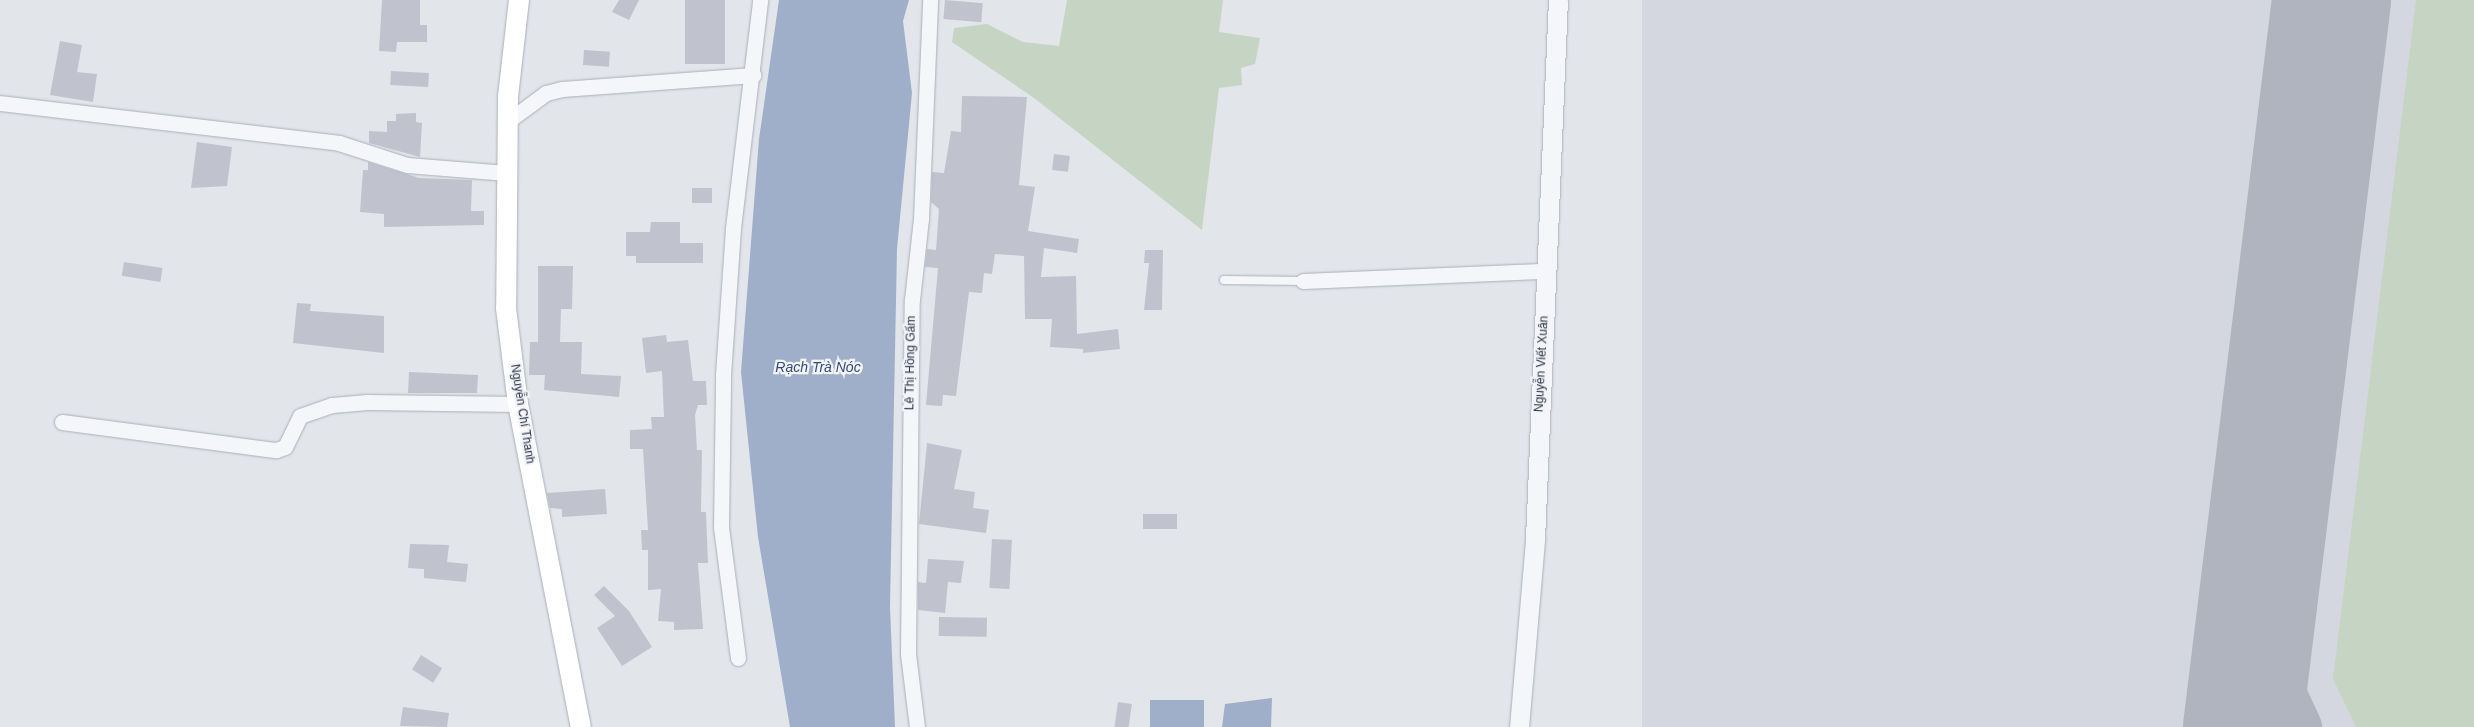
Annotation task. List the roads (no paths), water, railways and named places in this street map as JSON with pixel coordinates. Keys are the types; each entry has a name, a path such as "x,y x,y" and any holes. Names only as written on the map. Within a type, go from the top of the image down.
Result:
{"main road":[{"name":"Nguyễn Chí Thanh","path":"518,3 508,97 506,308 518,404 581,727"}],"street":[{"path":"738,658 724,575 720,482 733,228 754,75 760,0"},
{"name":"Lê Thị Hồng Gấm","path":"917,727 908,654 912,300 921,219 930,0"},
{"name":"Nguyễn Viết Xuân","path":"1519,727 1535,539 1558,0"},
{"path":"508,121 546,93 562,89 754,75"},
{"path":"0,103 339,143 407,165 506,173"},
{"path":"1303,281 1546,272"},
{"path":"62,422 276,450 285,447 300,416 332,406 367,402 518,404"}],"lane":[{"path":"1224,280 1303,281"}],"water":[{"name":"Rạch Trà Nóc","path":"779,0 909,0 903,21 912,93 897,249 890,607 895,727 790,727 758,537 741,372 759,139"},
{"path":"1272,698 1271,727 1222,727 1225,704"},
{"path":"1150,700 1204,700 1204,727 1150,727"}]}
